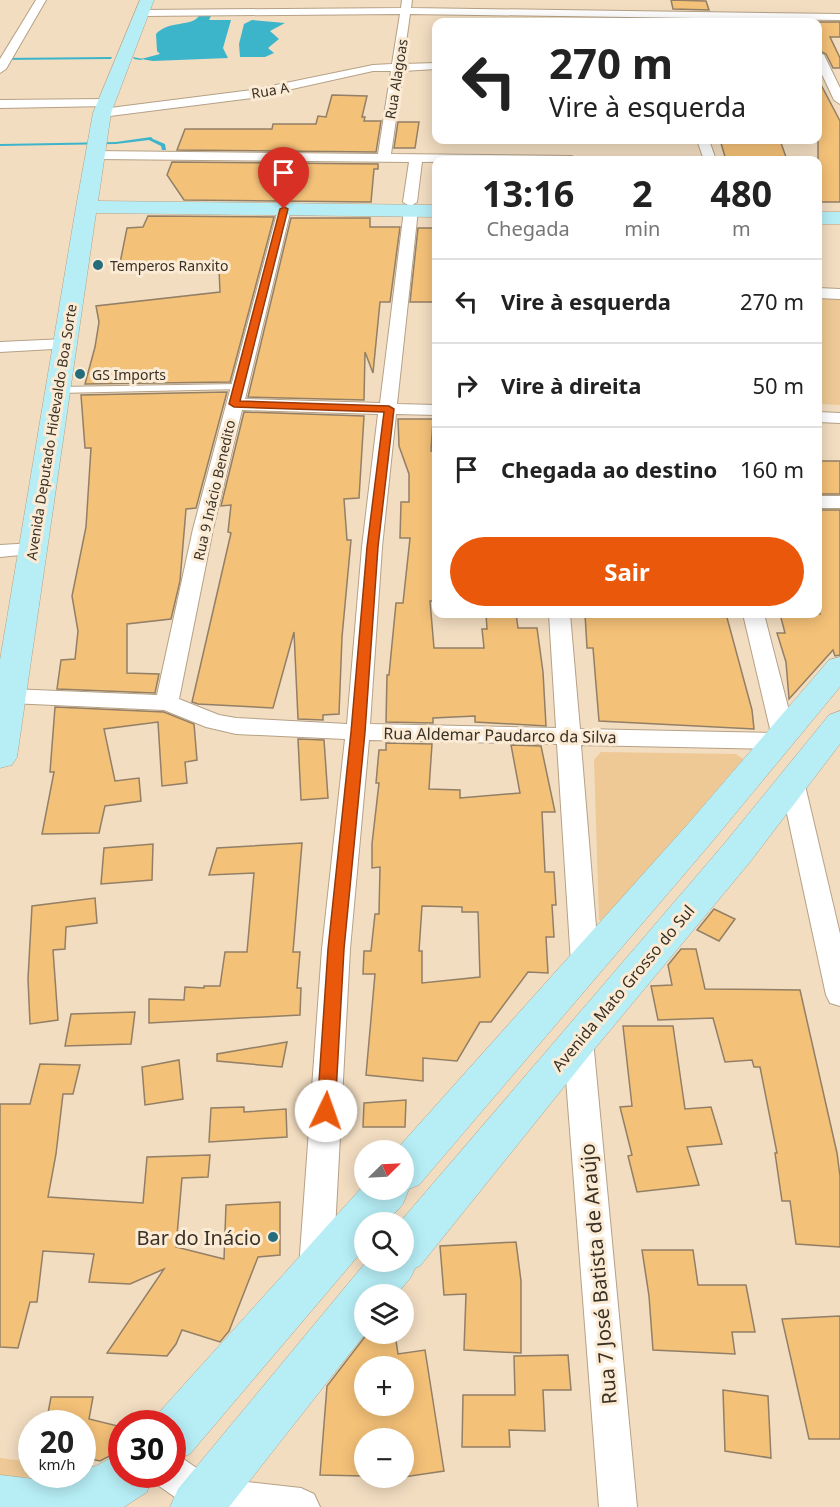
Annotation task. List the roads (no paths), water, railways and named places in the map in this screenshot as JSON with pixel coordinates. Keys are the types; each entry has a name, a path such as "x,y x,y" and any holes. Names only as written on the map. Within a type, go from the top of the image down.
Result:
{"main road":[{"name":"Avenida Deputado Hidevaldo Boa Sorte","path":"0,757 104,108 144,7"},
{"path":"88,202 410,206 432,210"},
{"path":"88,202 284,209 432,203"},
{"path":"822,208 840,208"},
{"path":"822,218 840,218"},
{"path":"414,1160 699,834 840,667"},
{"name":"Avenida Mato Grosso do Sul","path":"414,1239 578,1040 737,853 792,781 835,734"},
{"path":"699,834 737,853"},
{"path":"186,1420 379,1200"},
{"path":"376,1284 387,1272"},
{"path":"191,1492 354,1309"},
{"path":"0,1501 35,1505 108,1488"}],"street":[{"path":"4,63 41,0"},
{"path":"144,7 407,6 534,18 533,0"},
{"path":"660,0 665,18"},
{"name":"Rua Alagoas","path":"384,157 407,6"},
{"path":"710,18 840,17"},
{"path":"822,63 837,99"},
{"name":"Rua A","path":"0,104 104,108 252,94 346,73 398,66 432,66"},
{"path":"95,155 432,158"},
{"path":"501,156 543,155"},
{"path":"316,1272 336,949 358,732 372,547 416,158"},
{"name":"Rua 9 Inácio Benedito","path":"167,703 204,529 284,209"},
{"path":"822,293 840,294"},
{"path":"0,347 65,344"},
{"path":"236,395 389,409 432,410"},
{"path":"822,417 840,418"},
{"path":"822,502 840,502"},
{"path":"0,551 34,549"},
{"path":"560,618 585,963"},
{"path":"755,618 780,737"},
{"name":"Rua Aldemar Paudarco da Silva","path":"10,696 167,703 214,722 236,726 358,732 780,737"},
{"path":"792,781 840,995"},
{"name":"Rua 7 José Batista de Araújo","path":"578,1040 618,1507"},
{"path":"191,1492 301,1507"}],"lane":[{"path":"58,390 236,395"}],"water":[{"path":"199,16 211,16 209,20 231,20 223,48 228,58 153,61 141,59 160,54 157,51 156,34 161,30 191,21"},
{"path":"252,20 285,23 270,31 279,39 268,48 274,53 265,57 240,57 239,44 244,24"}],"waterway":[{"path":"0,59 111,58"},
{"path":"134,58 141,59"},
{"path":"0,145 116,143 151,138 163,145 164,149"}],"place":[{"name":"Temperos Ranxito","path":"98,265"},
{"name":"GS Imports","path":"80,374"},
{"name":"Bar do Inácio","path":"273,1237"}]}
